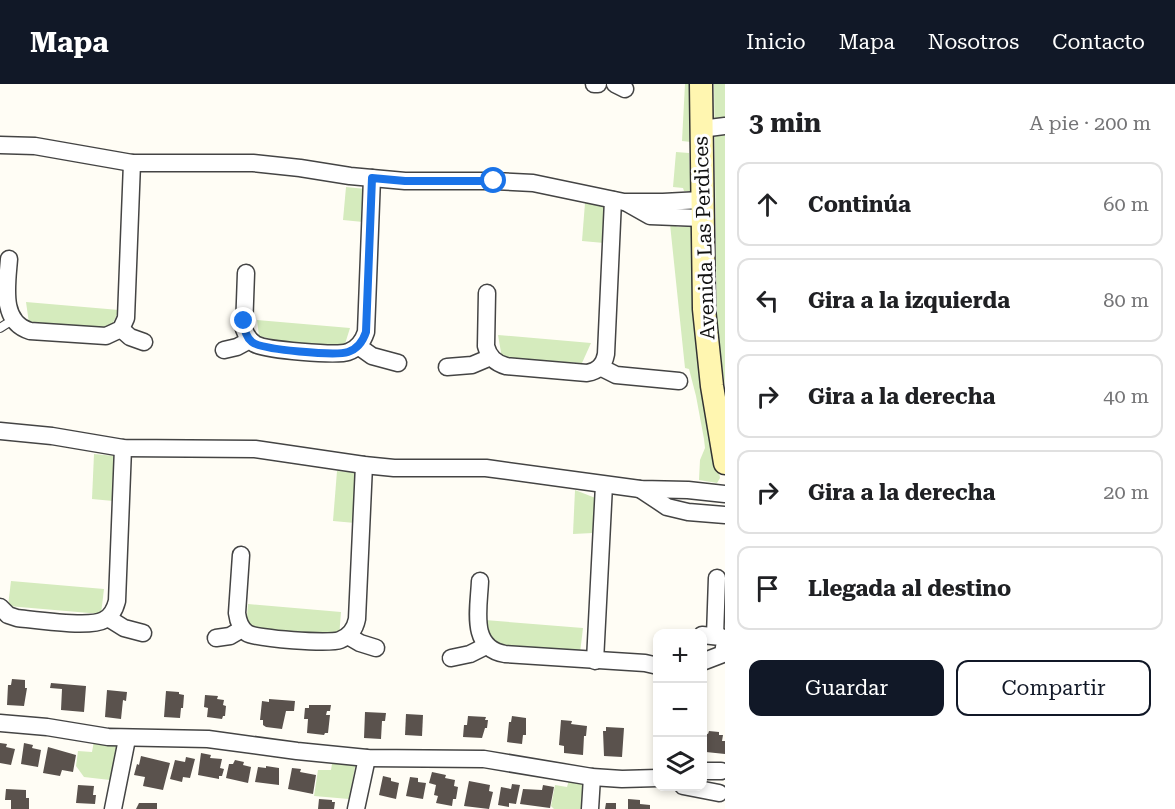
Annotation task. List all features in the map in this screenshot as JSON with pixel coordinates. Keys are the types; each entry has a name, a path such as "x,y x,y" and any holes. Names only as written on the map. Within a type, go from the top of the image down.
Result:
{"street":[{"name":"Avenida Las Perdices","path":"701,84 701,129 695,206 707,348 725,463"},
{"path":"701,129 725,126"},
{"path":"0,145 35,146 132,163 253,163 405,181 524,182 619,201 695,206"},
{"path":"9,259 5,324 30,331 106,336 121,329 126,318 132,163"},
{"path":"246,273 244,329 250,340 267,348 340,354 347,353 358,346 364,337 366,325 372,178"},
{"path":"619,201 650,216 695,206"},
{"path":"487,292 486,346 491,357 501,364 587,373 600,367 606,354 619,201"},
{"path":"121,329 130,337 144,342"},
{"path":"224,350 237,347 250,340"},
{"path":"358,346 380,359 398,363"},
{"path":"447,367 472,365 491,357"},
{"path":"600,367 616,375 679,381"},
{"path":"0,431 52,436 123,448 255,449 394,468 486,468 640,489 688,490 725,494"},
{"path":"1,611 17,618 91,624 108,618 117,601 123,448"},
{"path":"241,555 237,613 242,629 257,637 329,642 336,642 348,636 357,619 364,465"},
{"path":"595,661 604,484"},
{"path":"640,489 667,507 688,512 725,515"},
{"path":"707,660 723,654 725,641 721,637 709,636 717,578"},
{"path":"480,581 478,630 486,646 498,653 595,661 653,661"},
{"path":"108,618 124,628 143,633"},
{"path":"216,638 230,636 242,629"},
{"path":"348,636 376,648"},
{"path":"451,658 470,654 486,646"},
{"path":"0,723 127,739 208,739 367,758 484,759 592,777 653,778"},
{"path":"113,809 127,739"},
{"path":"356,809 367,758"},
{"path":"707,771 720,771"},
{"path":"590,809 592,777"},
{"path":"707,791 718,793"}],"green space":[{"path":"685,84 692,84 691,142 682,141"},
{"path":"714,84 725,84 725,386 717,331"},
{"path":"676,152 689,153 691,191 673,187"},
{"path":"346,187 366,189 363,222 343,220"},
{"path":"585,203 607,205 604,243 582,241"},
{"path":"670,224 678,227 692,226 698,345 720,478 717,483 699,480 700,460 705,448 704,439 689,369 685,368"},
{"path":"26,302 119,310 110,329 29,323"},
{"path":"257,320 350,328 345,344 303,346 259,336"},
{"path":"498,335 591,343 582,363 502,358"},
{"path":"94,454 115,456 113,501 92,499"},
{"path":"337,471 359,473 355,523 333,521"},
{"path":"575,490 598,499 593,533 573,534"},
{"path":"11,581 104,589 101,614 8,606"},
{"path":"248,604 341,612 339,637 246,629"},
{"path":"485,620 583,628 580,653 502,647 490,640"},
{"path":"94,741 117,743 110,780 84,777 76,766 78,751 92,752"},
{"path":"333,758 356,762 349,799 314,796 318,770 331,770"},
{"path":"569,780 585,783 583,809 554,809 551,806 555,785 567,787"}],"building":[{"path":"12,679 25,680 25,688 27,688 24,706 7,705 8,685 11,685"},
{"path":"51,683 86,686 84,712 61,710 62,689 50,688"},
{"path":"107,690 127,692 126,701 123,700 121,719 105,717"},
{"path":"166,691 179,692 184,695 180,718 164,717"},
{"path":"205,695 218,696 217,699 224,700 225,716 222,719 207,717 208,708 204,707"},
{"path":"269,699 295,701 294,711 286,711 282,729 266,727 263,725 263,720 260,720 262,701 269,702"},
{"path":"309,705 331,705 326,715 330,715 328,733 324,735 307,733 308,719 304,719 305,708 309,708"},
{"path":"365,712 386,713 385,721 382,721 381,739 364,738"},
{"path":"406,714 423,715 422,736 405,735"},
{"path":"468,716 486,717 485,720 488,720 482,738 463,737 464,725 467,725"},
{"path":"512,716 526,718 526,735 523,735 522,744 507,742 509,722"},
{"path":"561,720 587,726 583,755 564,753 564,746 559,745"},
{"path":"606,727 624,728 622,757 604,756 603,731 606,731"},
{"path":"709,731 723,735 725,754 707,752"},
{"path":"0,743 15,749 11,765 0,763"},
{"path":"24,743 41,750 38,767 21,764"},
{"path":"48,747 76,755 73,772 62,770 60,776 43,773"},
{"path":"201,753 211,755 210,758 222,759 220,768 224,769 219,779 198,775"},
{"path":"141,756 170,763 163,790 143,786 145,777 134,775"},
{"path":"186,757 195,759 190,778 183,777 182,782 170,779 175,760 185,762"},
{"path":"235,760 251,767 248,783 226,778 229,764 233,764"},
{"path":"266,766 279,768 279,785 255,782 258,767 266,768"},
{"path":"292,768 316,775 313,794 288,789"},
{"path":"432,772 455,780 454,786 458,787 452,806 436,803 438,796 434,795 436,785 429,783"},
{"path":"383,776 399,783 396,799 379,795"},
{"path":"410,777 418,778 418,782 426,783 423,799 406,796"},
{"path":"469,781 490,785 489,791 493,792 489,809 464,806"},
{"path":"512,784 520,785 516,804 509,803 509,807 498,805 501,787 511,789"},
{"path":"78,785 94,786 95,804 76,803"},
{"path":"543,785 554,787 550,808 520,804 523,789 542,790"},
{"path":"6,789 26,790 29,809 11,809 11,800 5,800"},
{"path":"319,799 335,802 334,809 318,809"},
{"path":"628,799 640,800 640,804 650,805 650,809 628,809"},
{"path":"139,803 157,803 157,809 136,809"},
{"path":"606,803 616,803 616,809 605,809"}],"route":[{"path":"244,321 244,329 250,340 254,344 267,348 340,354 353,350 362,342 366,332 372,178 405,181 494,181"}]}
